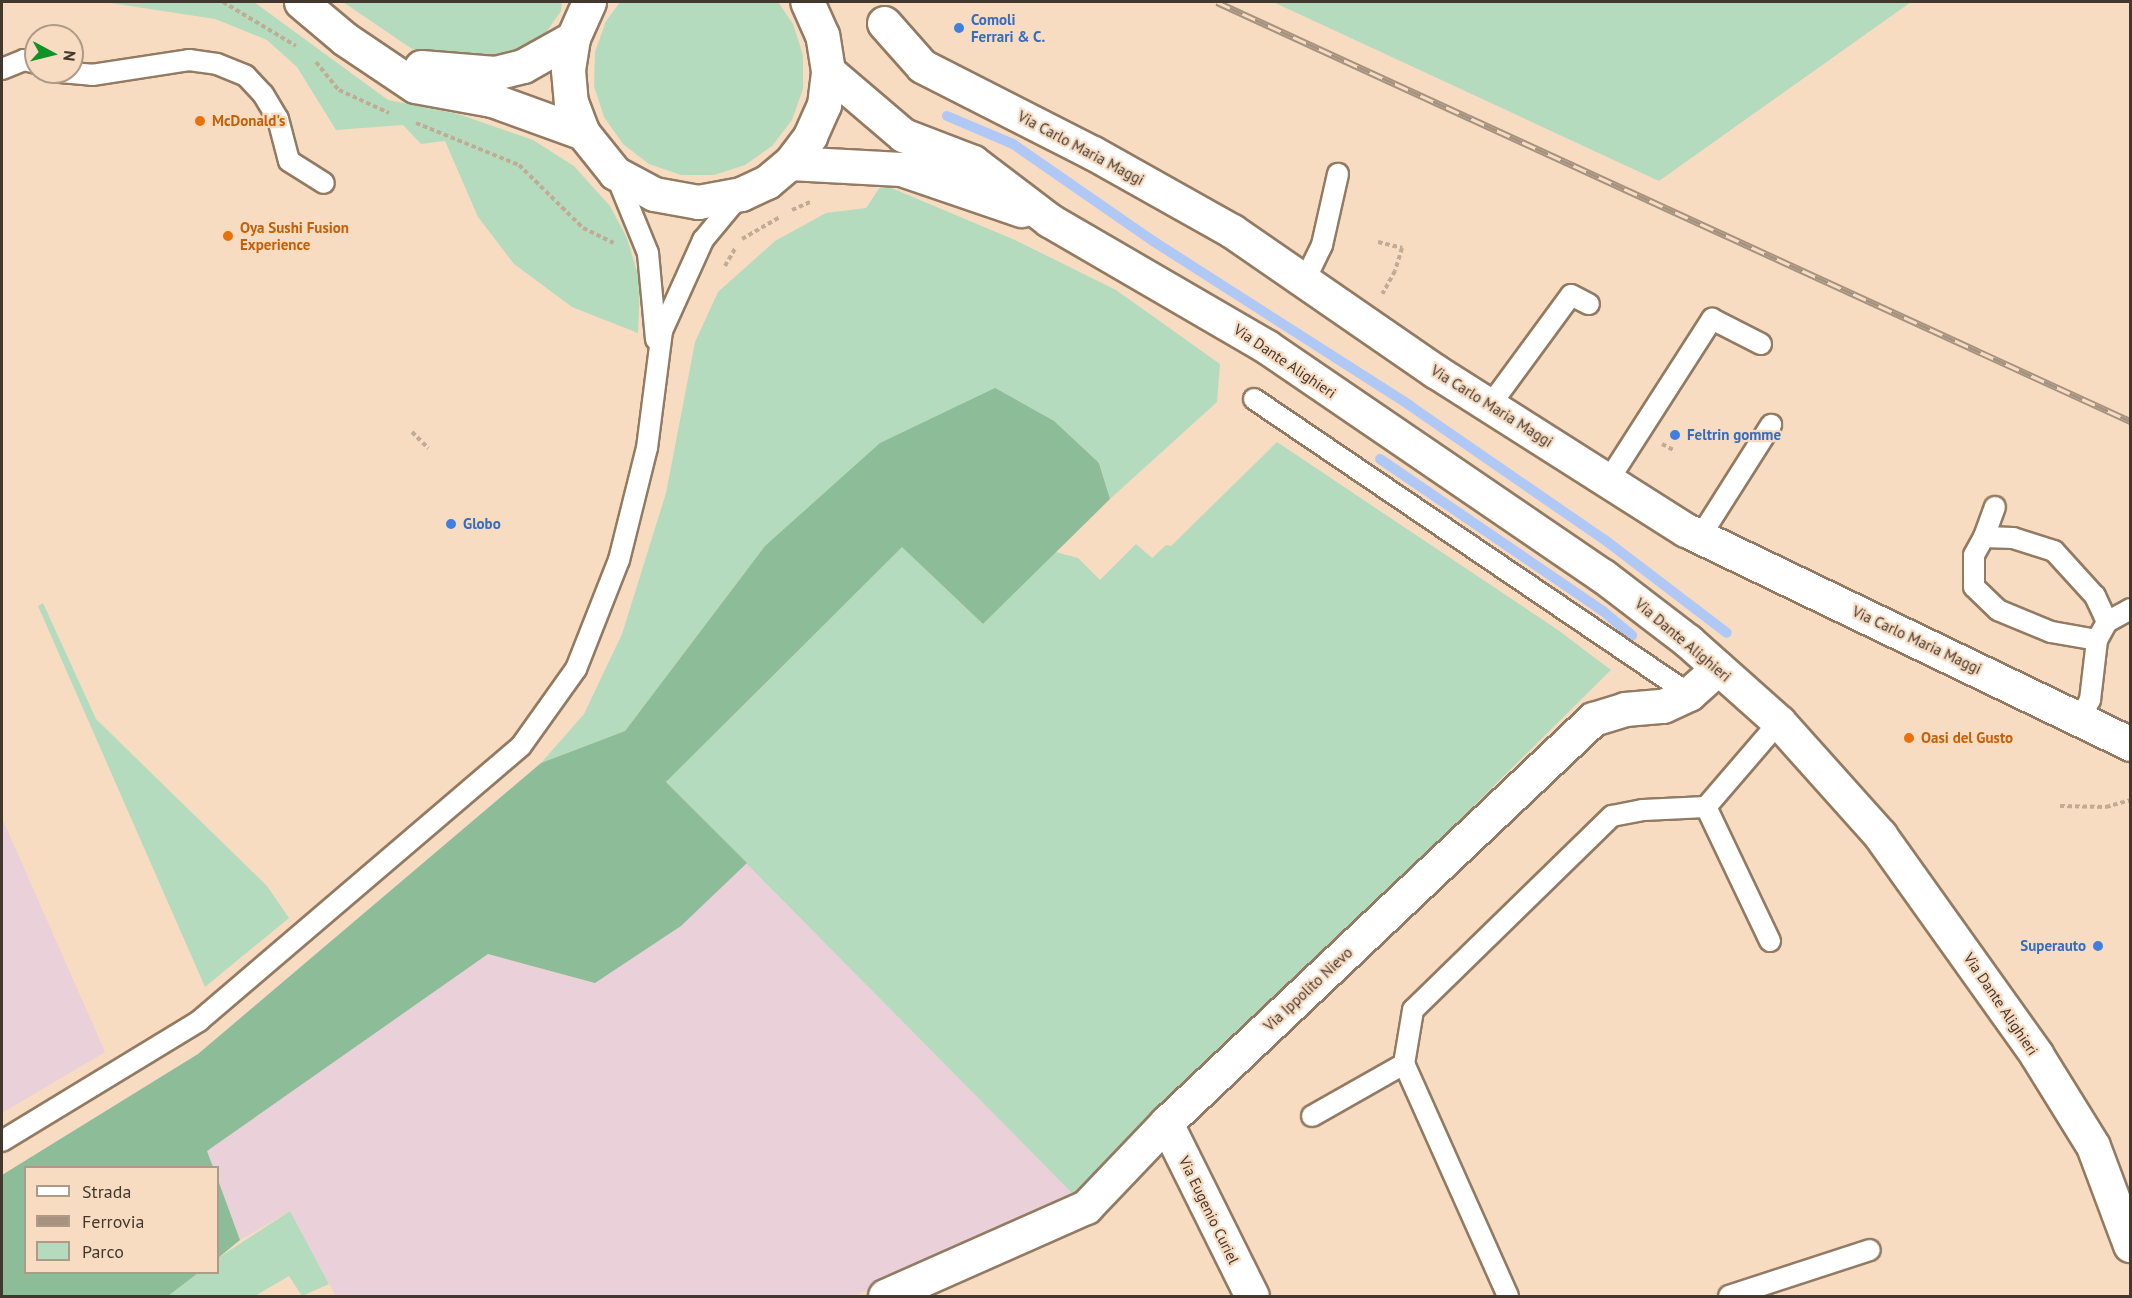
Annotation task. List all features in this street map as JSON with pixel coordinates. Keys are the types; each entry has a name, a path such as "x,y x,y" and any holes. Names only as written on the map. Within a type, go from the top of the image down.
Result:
{"street":[{"path":"301,2 345,39 415,86 492,100 583,133"},
{"path":"589,2 573,38 567,70 571,102 583,133 615,173 654,194 698,202 741,195 767,182 790,164 810,136 824,105 828,71 822,35 807,2"},
{"name":"Via Carlo Maria Maggi","path":"884,23 922,66 1093,153 1232,231 1435,370 1491,404 1608,482 1700,537 2130,744"},
{"path":"379,60 441,70 495,73 522,66 573,38"},
{"name":"Via Dante Alighieri","path":"828,71 903,135 973,162 1049,220 1267,347 1603,576 1718,668 1779,722 1880,835 2036,1054 2093,1146 2130,1245"},
{"name":"Via Dante Alighieri","path":"790,164 902,169 1049,220"},
{"name":"Via Ippolito Nievo","path":"885,1296 1086,1207 1166,1123 1593,719 1626,710 1663,706 1689,694 1718,668"},
{"name":"Via Eugenio Curiel","path":"1166,1123 1252,1296"}],"lane":[{"path":"2,69 24,60"},
{"path":"84,74 92,75 189,60 226,68 246,76 263,94 278,119 289,161 324,183"},
{"path":"615,173 648,253 658,370"},
{"path":"1305,280 1322,245 1338,174"},
{"path":"2,1142 199,1021 521,746 576,669 620,560 647,448 662,331 703,240 741,195"},
{"path":"1491,404 1571,295 1589,304"},
{"path":"1608,482 1712,320 1761,344"},
{"path":"1254,399 1689,694"},
{"path":"1700,537 1771,425"},
{"path":"1995,507 1984,537 1974,555 1974,587 1998,610 2051,632 2097,640"},
{"path":"1984,537 2013,538 2054,551 2095,596 2107,622"},
{"path":"2080,718 2090,700 2097,640 2107,622 2130,609"},
{"path":"1508,1296 1404,1064 1413,1010 1612,816 1643,810 1706,807 1779,722"},
{"path":"1706,807 1770,941"},
{"path":"1312,1116 1404,1064"},
{"path":"1729,1296 1870,1250"}],"path":[{"path":"223,2 302,50"},
{"path":"311,56 339,90 399,117"},
{"path":"410,121 519,165 583,228 610,243 648,253"},
{"path":"1366,321 1395,272 1402,248 1378,242"},
{"path":"412,432 428,448"},
{"path":"2060,806 2106,807 2130,800"}],"shaded area":[{"path":"2,818 105,1052 2,1113"},
{"path":"747,863 1077,1198 854,1296 336,1296 290,1211 240,1240 219,1183 219,1166 213,1166 207,1151 488,954 595,983 681,926"}],"green space":[{"path":"104,2 254,2 388,100 458,114 533,140 574,166 610,206 627,238 640,282 638,333 572,307 514,264 478,217 445,141 421,144 403,125 336,130 297,67 267,40 215,19"},
{"path":"343,2 562,2 561,11 540,41 504,56 465,60 412,49"},
{"path":"620,2 778,2 793,24 803,55 803,89 792,120 772,146 745,165 714,175 681,175 649,164 623,144 604,117 594,86 595,52 606,21"},
{"path":"1273,2 1911,2 1659,181"},
{"path":"882,184 1015,240 1116,290 1220,364 1217,402 1110,499 1099,462 765,546 625,731 541,763 584,714 622,634 666,493 695,342 718,292 775,241 826,213 866,208"},
{"path":"995,388 1054,421 1099,463 1110,499 983,624 902,547 666,782 747,863 681,926 595,983 488,954 207,1151 213,1166 24,1166 24,1274 197,1274 168,1296 2,1296 2,1175 198,1054 541,763 625,731 765,546 880,443"},
{"path":"1277,442 1558,630 1611,670 1077,1198 666,782 902,546 983,624 1056,552 1078,558 1100,580 1136,544 1152,558 1166,545 1171,546"},
{"path":"43,603 96,719 267,886 289,918 205,987 38,606"},
{"path":"219,1183 240,1240 219,1257"},
{"path":"290,1211 329,1284 302,1296 289,1276 255,1296 168,1296 197,1274 219,1274 219,1257"}],"waterway":[{"path":"947,116 1013,144 1153,241 1409,405 1605,540 1727,633"},
{"path":"1380,459 1603,611 1632,635"}],"railway":[{"path":"1217,2 2130,421"}],"place":[{"name":"Comoli Ferrari & C.","path":"959,28"},
{"name":"McDonald's","path":"200,121"},
{"name":"Oya Sushi Fusion Experience","path":"228,236"},
{"name":"Feltrin gomme","path":"1675,435"},
{"name":"Globo","path":"451,524"},
{"name":"Oasi del Gusto","path":"1909,738"},
{"name":"Superauto","path":"2098,946"}]}
